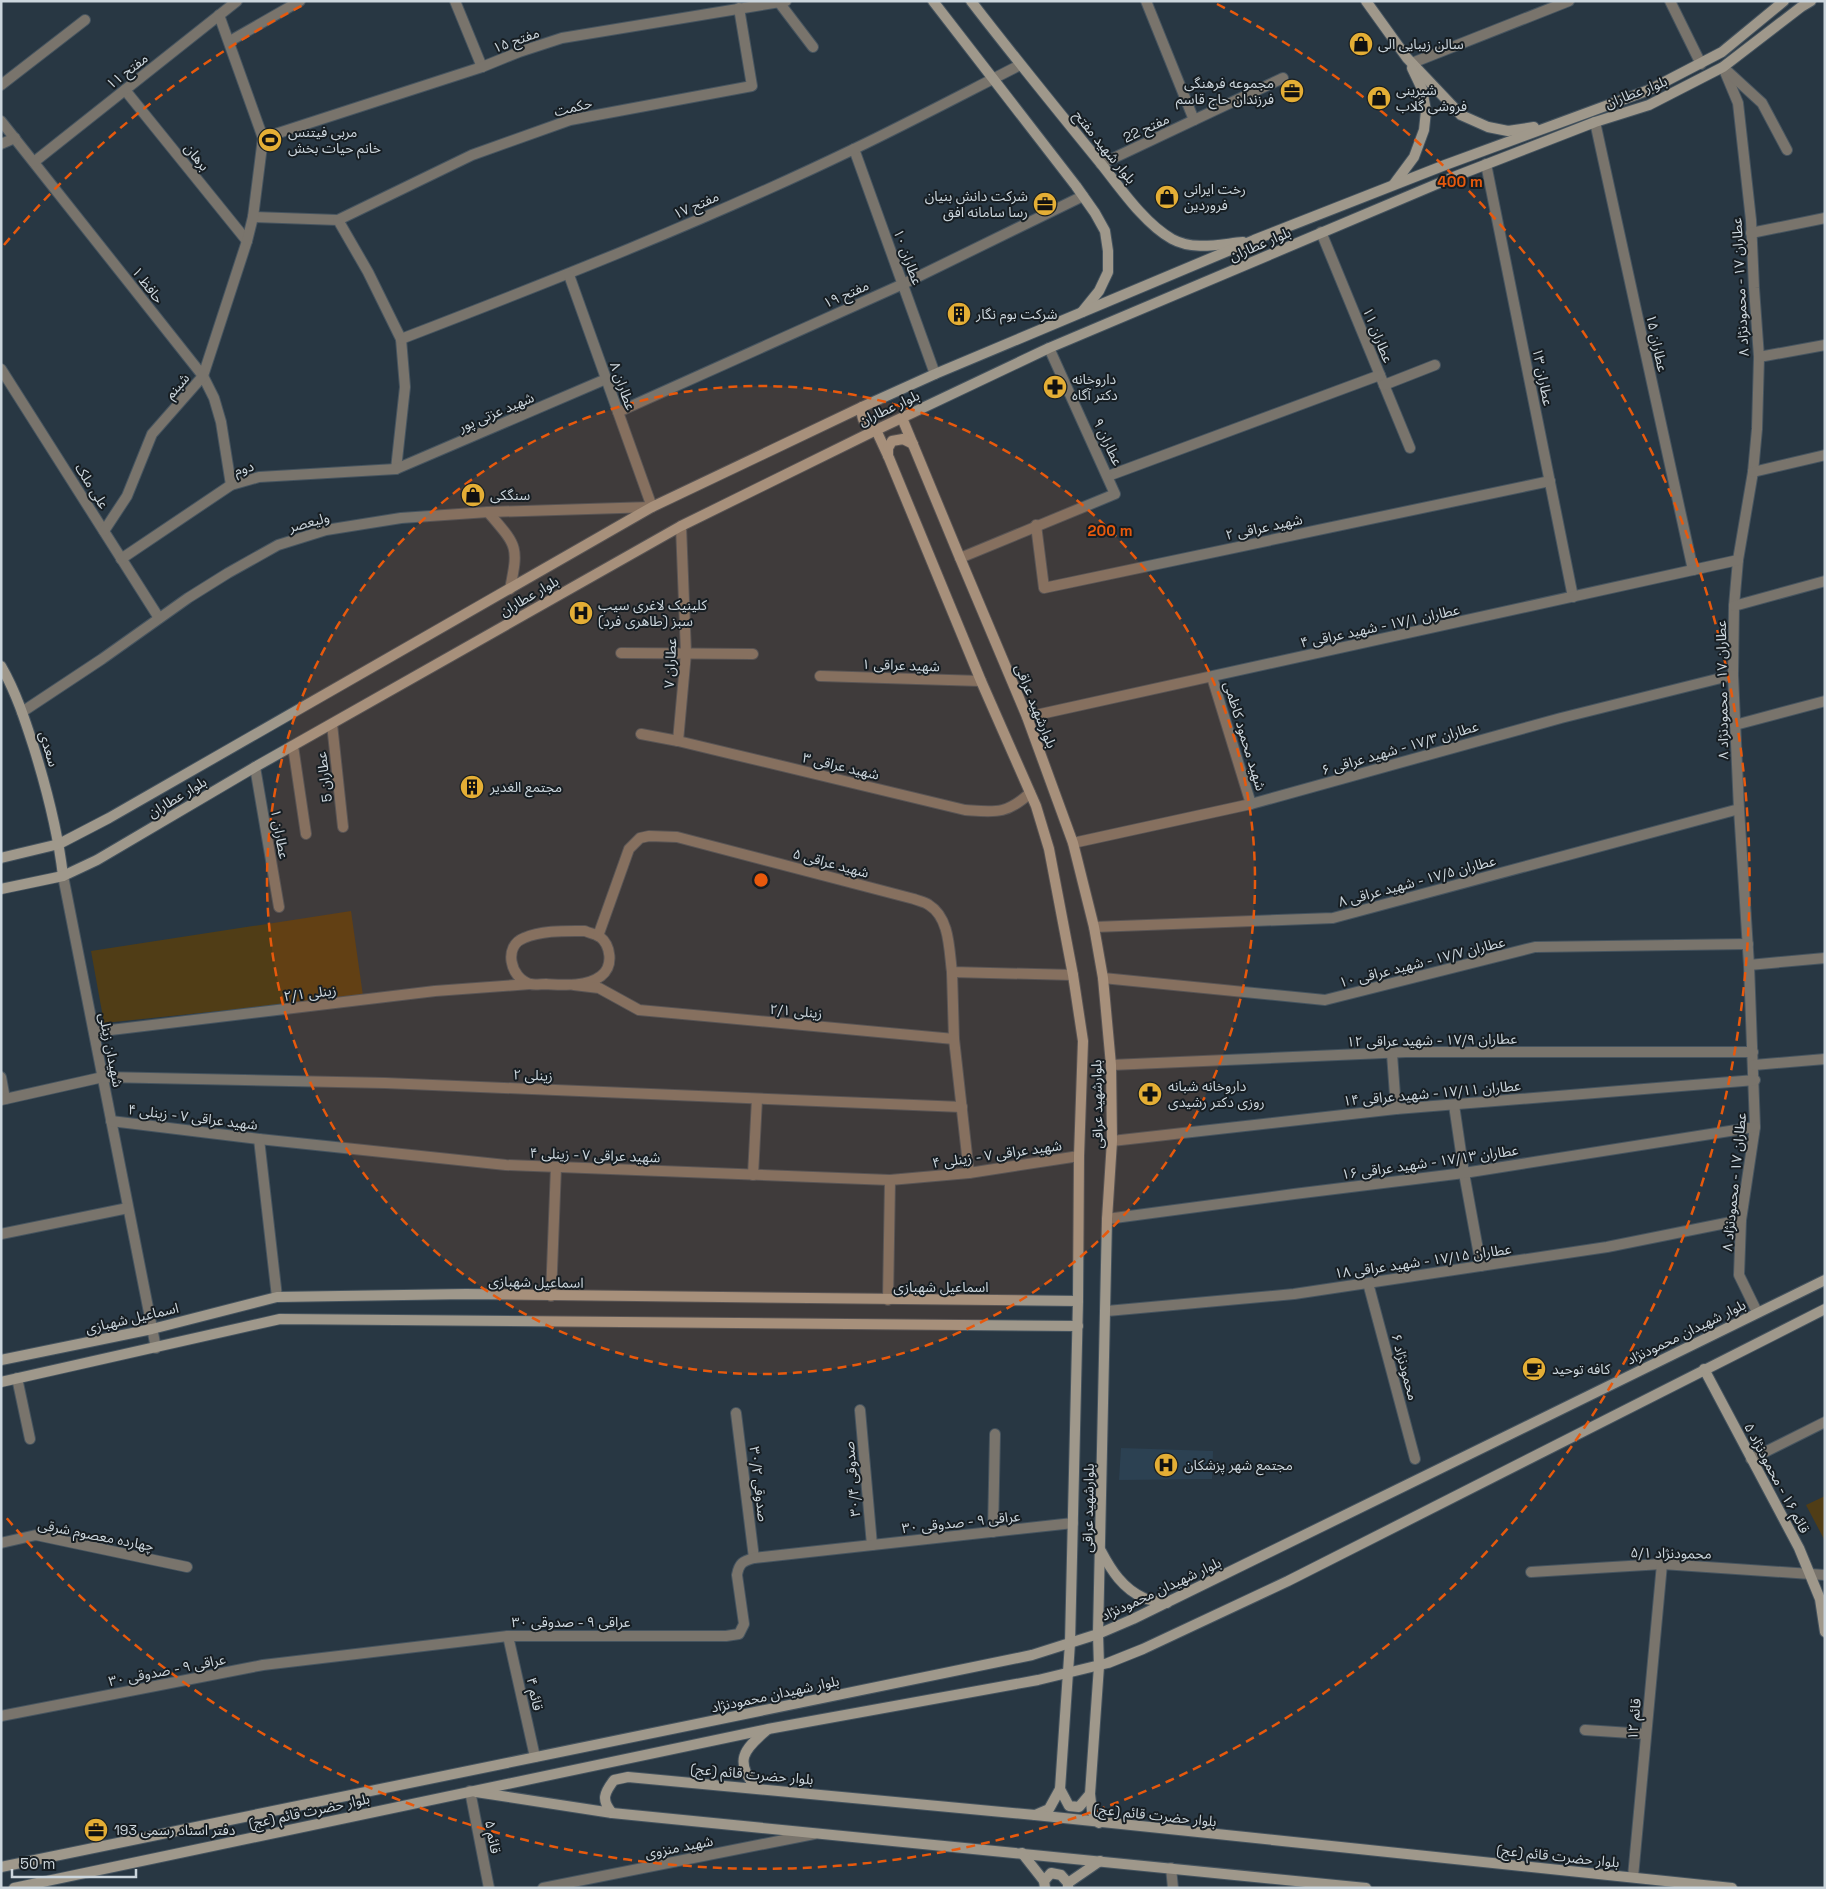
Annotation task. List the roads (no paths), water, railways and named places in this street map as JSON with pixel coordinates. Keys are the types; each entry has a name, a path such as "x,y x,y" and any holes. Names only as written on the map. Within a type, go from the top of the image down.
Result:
{"main road":[{"path":"933,1 1083,196 1105,231 1108,272 1100,291 1081,314"},
{"name":"بلوار شهید مفتح","path":"971,1 1020,65 1101,164 1158,229 1172,239 1187,245 1203,246 1254,240"},
{"path":"1366,1 1410,60 1461,115 1488,127 1508,131 1559,122"},
{"name":"بلوار عطاران","path":"1,858 59,844 126,808 652,507 935,374 1254,240 1394,184 1649,90 1722,52 1784,1"},
{"name":"بلوار عطاران","path":"1,888 63,876 96,860 255,767 681,526 876,430 1049,348 1321,232 1486,164 1595,122 1649,105 1723,67 1811,1"},
{"path":"1394,184 1414,157 1424,130 1426,111 1422,89 1410,60"},
{"path":"1445,165 1454,169 1451,178"},
{"name":"بلوارشهید عراقی","path":"862,407 861,415 864,422 868,427 876,430 889,458 981,680 1036,806 1049,849 1073,975 1083,1041 1079,1156 1078,1326 1070,1643 1060,1789 1049,1809 1035,1815"},
{"name":"بلوارشهید عراقی","path":"902,418 1028,718 1074,843 1094,927 1103,978 1111,1065 1112,1141 1107,1219 1098,1634 1099,1666 1090,1794 1092,1811 1100,1823"},
{"path":"889,458 888,448 892,441 903,440 913,444"},
{"name":"سعدی","path":"1,666 22,712 43,776 59,844 63,876"},
{"name":"بلوار شهیدان محمودنژاد","path":"457,1773 1032,1655 1098,1634 1167,1603 1825,1280"},
{"name":"اسماعیل شهبازی","path":"1,1360 152,1329 277,1297 466,1294 1078,1301"},
{"path":"470,1791 768,1729 1038,1680 1099,1666 1142,1649 1288,1581 1825,1309"},
{"path":"1,1382 280,1319 1078,1326"},
{"name":"قائم ۱۶ - محمودنژاد ۵","path":"1704,1369 1810,1573 1820,1599 1825,1632"},
{"path":"1100,1549 1111,1570 1127,1588 1144,1598 1167,1603"},
{"path":"756,1788 745,1773 743,1762 746,1751 752,1742 768,1729"},
{"name":"بلوار حضرت قائم (عج)","path":"1,1867 457,1773"},
{"name":"بلوار حضرت قائم (عج)","path":"612,1813 606,1806 605,1792 614,1780 628,1777 1035,1815 1732,1888"},
{"path":"1060,1789 1069,1806 1079,1807 1090,1794"},
{"name":"بلوار حضرت قائم (عج)","path":"14,1888 470,1791 612,1813 1171,1868 1321,1886 1366,1888"},
{"path":"1022,1854 1045,1884 1052,1874 1061,1875 1068,1885 1100,1861"}],"street":[{"name":"مفتح ۱۱","path":"34,162 237,1"},
{"path":"230,41 300,1"},
{"path":"455,1 482,67"},
{"path":"1146,1 1194,120"},
{"path":"1410,60 1569,1"},
{"path":"1670,1 1700,64"},
{"path":"781,2 813,48"},
{"name":"مفتح ۱۵","path":"263,138 482,67 562,38 781,2"},
{"name":"حکمت","path":"338,220 472,155 570,120 752,86 739,8"},
{"name":"شبنم","path":"104,531 127,496 152,434 203,376 253,217 263,138 220,15"},
{"path":"1,85 85,20"},
{"name":"مفتح ۱۷","path":"401,339 569,274 712,214 854,149 1020,65"},
{"path":"1723,67 1762,102 1787,150"},
{"name":"عطاران ۱۷ - محمودنژاد ۸","path":"1723,67 1738,103 1751,233 1759,357 1753,472 1738,560 1734,606 1733,675 1755,1080 1755,1127 1741,1220 1739,1275 1757,1312"},
{"name":"مفتح 22","path":"1101,164 1283,78"},
{"name":"برهان","path":"125,90 247,241"},
{"name":"حافظ ۱","path":"1,121 203,376 214,398 221,422 231,485"},
{"name":"عطاران ۱۵","path":"1595,122 1693,570"},
{"path":"1,144 15,138"},
{"name":"عطاران ۱۰","path":"854,149 935,374"},
{"name":"عطاران ۱۳","path":"1486,164 1573,597"},
{"name":"مفتح ۱۹","path":"618,412 903,284 1083,196"},
{"path":"253,217 338,220 368,272 401,339 405,387 396,469"},
{"path":"1751,233 1825,218"},
{"name":"عطاران ۱۱","path":"1321,232 1410,448"},
{"name":"عطاران ۸","path":"569,274 652,507"},
{"path":"1759,357 1825,345"},
{"name":"عطاران ۹","path":"1036,526 1115,494 1049,348"},
{"path":"1384,386 1435,366"},
{"name":"علی ملک","path":"1,370 159,618"},
{"path":"1108,476 1380,374"},
{"name":"شهید عزتی پور","path":"396,469 606,380"},
{"path":"1753,472 1825,455"},
{"name":"دوم","path":"121,559 231,485 259,477 396,469"},
{"name":"شهید عراقی ۲","path":"1036,526 1044,588 1550,480"},
{"name":"ولیعصر","path":"22,712 228,573 278,546 326,530 401,518 488,512 652,507"},
{"path":"488,512 510,538 514,548 516,560 510,589"},
{"name":"عطاران ۷","path":"678,741 686,653 681,526"},
{"path":"960,558 1036,526"},
{"name":"عطاران ۱۷/۱ - شهید عراقی ۴","path":"1028,718 1738,560"},
{"path":"1734,606 1825,581"},
{"path":"621,653 754,654"},
{"name":"عطاران ۱۷/۳ - شهید عراقی ۶","path":"1074,843 1251,804 1561,718 1733,675"},
{"name":"شهید عراقی ۱","path":"820,676 981,680"},
{"name":"شهید محمود کاظمی","path":"1212,677 1251,804"},
{"path":"1735,725 1825,701"},
{"name":"عطاران 5","path":"332,724 343,827"},
{"name":"شهید عراقی ۳","path":"641,734 678,741 964,810 997,812 1017,805 1030,793"},
{"path":"293,746 306,834"},
{"name":"عطاران ۱","path":"255,767 279,906"},
{"name":"عطاران ۱۷/۵ - شهید عراقی ۸","path":"1094,927 1333,918 1739,809"},
{"name":"شهید عراقی ۵","path":"598,936 629,849 640,838 649,836 677,837 914,899 929,905 941,917 948,940 952,972"},
{"name":"شهیدان زینلی","path":"63,876 156,1348"},
{"path":"530,984 518,976 512,968 511,956 514,946 523,938 546,933 585,931 598,936 607,944 610,954 609,965 602,976 574,985"},
{"name":"عطاران ۱۷/۷ - شهید عراقی ۱۰","path":"1103,978 1325,1000 1535,947 1748,944"},
{"path":"1749,965 1825,958"},
{"path":"969,1173 954,1038 952,972 1073,975"},
{"name":"زینلی ۲/۱","path":"94,1032 435,991 530,984 574,985 599,988 639,1010 954,1038"},
{"name":"عطاران ۱۷/۹ - شهید عراقی ۱۲","path":"1111,1065 1392,1054 1753,1052"},
{"path":"1392,1054 1396,1109"},
{"path":"1754,1065 1825,1060"},
{"path":"1,1077 3,1099"},
{"name":"زینلی ۲","path":"3,1099 103,1078 385,1083 962,1107"},
{"name":"عطاران ۱۷/۱۱ - شهید عراقی ۱۴","path":"1112,1141 1396,1109 1755,1080"},
{"path":"753,1175 757,1098"},
{"path":"1454,1105 1481,1266"},
{"name":"شهید عراقی ۷ - زینلی ۴","path":"111,1121 506,1164 890,1180 969,1173 1079,1156"},
{"name":"عطاران ۱۷/۱۳ - شهید عراقی ۱۶","path":"1107,1219 1464,1173 1755,1127"},
{"path":"259,1138 277,1297"},
{"path":"551,1296 556,1167"},
{"path":"888,1300 890,1180"},
{"path":"1,1234 128,1208"},
{"name":"عطاران ۱۷/۱۵ - شهید عراقی ۱۸","path":"1106,1311 1294,1294 1608,1247 1741,1220"},
{"name":"محمودنژاد ۶","path":"1368,1283 1415,1459"},
{"path":"17,1378 30,1439"},
{"name":"صدوقی ۳۰/۴","path":"860,1410 872,1545"},
{"name":"صدوقی ۳۰/۲","path":"736,1413 754,1558"},
{"path":"1751,1459 1825,1422"},
{"path":"993,1532 995,1434"},
{"name":"عراقی ۹ - صدوقی ۳۰","path":"1,1716 262,1665 508,1636 726,1636 739,1634 744,1624 737,1575 738,1568 742,1562 754,1558 1073,1523"},
{"name":"چهارده معصوم شرقی","path":"1,1543 36,1535 187,1567"},
{"name":"محمودنژاد ۵/۱","path":"1531,1572 1662,1564 1825,1575"},
{"name":"قائم ۱۲","path":"1633,1877 1662,1564"},
{"name":"قائم ۴","path":"508,1636 535,1757"},
{"path":"1585,1730 1646,1734"},
{"name":"قائم ۵","path":"470,1791 488,1888"},
{"name":"شهید منزوی","path":"543,1888 820,1833"},
{"path":"1171,1868 1173,1888"}],"place":[{"name":"سالن زیبایی الی","path":"1361,44"},
{"name":"مجموعه فرهنگی فرزندان حاج قاسم","path":"1292,91"},
{"name":"شیرینی فروشی گلاب","path":"1379,98"},
{"name":"مربی فیتنس خانم حیات بخش","path":"270,140"},
{"name":"رخت ایرانی فروردین","path":"1167,197"},
{"name":"شرکت دانش بنیان رسا سامانه افق","path":"1045,204"},
{"name":"شرکت بوم نگار","path":"959,314"},
{"name":"داروخانه دکتر آگاه","path":"1055,387"},
{"name":"سنگکی","path":"473,495"},
{"name":"کلینیک لاغری سیب سبز (طاهری فرد)","path":"581,613"},
{"name":"مجتمع الغدیر","path":"472,787"},
{"name":"داروخانه شبانه روزی دکتر رشیدی","path":"1150,1094"},
{"name":"کافه توحید","path":"1534,1369"},
{"name":"مجتمع شهر پزشکان","path":"1166,1465"},
{"name":"دفتر اسناد رسمی 193","path":"96,1830"}]}
